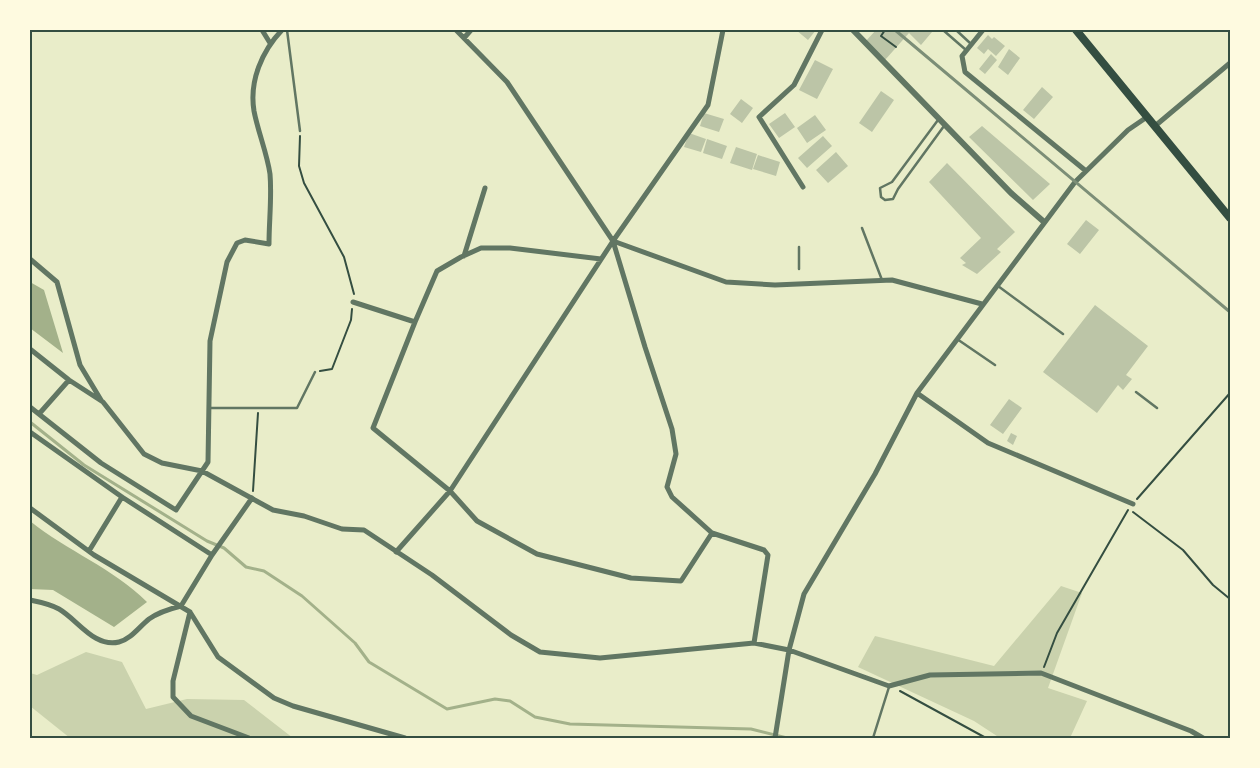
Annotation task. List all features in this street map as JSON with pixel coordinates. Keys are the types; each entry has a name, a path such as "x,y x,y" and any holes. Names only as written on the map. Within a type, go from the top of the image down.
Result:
{"main road":[{"path":"1076,30 1230,218"}],"street":[{"path":"262,30 270,43"},
{"path":"30,407 101,463 176,510 208,462 210,340 227,262 237,243 245,240 269,244 270,174 254,109 255,84 260,62 270,43 282,30"},
{"path":"456,30 507,82 613,241 644,347 672,429 676,454 668,486 672,497 712,533 764,550 768,555 754,643"},
{"path":"464,38 471,30"},
{"path":"396,552 450,491 613,241 708,105 723,30"},
{"path":"803,188 759,118 794,85 822,30"},
{"path":"853,30 1011,193 1043,221"},
{"path":"983,30 966,50 962,62 965,72 1086,171"},
{"path":"1155,126 1230,63"},
{"path":"775,738 789,650 804,594 875,474 917,393 1043,221 1086,171 1128,130 1148,117"},
{"path":"464,256 485,188"},
{"path":"613,241 726,282 775,285 892,280 982,304"},
{"path":"601,259 510,248 481,248 438,271 415,322 373,428 450,491 477,521 537,554 631,578 682,581 712,533"},
{"path":"30,259 57,282 80,365 103,402 144,454 162,463 202,471 273,510 304,516 342,529 364,530 432,575 511,635 540,652 600,658 754,643 789,650 889,686 930,675 1041,673 1191,730 1203,738"},
{"path":"353,302 415,322"},
{"path":"30,349 69,380 103,402"},
{"path":"39,414 69,380"},
{"path":"917,393 988,443 1131,507"},
{"path":"30,433 122,497 212,555"},
{"path":"89,551 122,497"},
{"path":"30,600 43,602 60,610 93,636 104,642 115,643 125,640 164,610 181,606 212,555 252,498"},
{"path":"30,508 89,551 190,612 218,657 274,698 293,706 405,738"},
{"path":"190,612 173,681 174,697 192,716 249,738"}],"lane":[{"path":"287,30 300,131"},
{"path":"943,30 966,50"},
{"path":"956,30 970,43"},
{"path":"938,119 892,182 880,188 881,197 884,200 893,199 898,189 944,125"},
{"path":"862,228 882,280"},
{"path":"799,247 799,269"},
{"path":"996,285 1063,334"},
{"path":"957,339 995,365"},
{"path":"210,408 297,408 314,372"},
{"path":"1136,392 1157,408"},
{"path":"873,738 889,686"}],"path":[{"path":"886,30 881,36 896,47"},
{"path":"300,131 299,166 304,183 344,257 354,296 351,320 332,369 314,372"},
{"path":"1041,673 1057,633 1131,507 1230,393"},
{"path":"252,498 258,408"},
{"path":"1131,507 1183,550 1213,585 1230,599"},
{"path":"889,686 986,738"}],"shaded area":[{"path":"30,282 44,290 63,353 30,328"},
{"path":"30,521 59,542 120,579 147,602 114,627 53,590 30,589"},
{"path":"1061,586 1082,593 1048,688 1087,701 1070,738 1000,738 974,721 858,667 875,636 994,666"},
{"path":"86,652 122,662 146,709 187,699 244,700 293,738 70,738 30,706 30,673 37,675"}],"building":[{"path":"796,30 816,30 808,40"},
{"path":"876,30 930,30 932,32 921,45 909,33 885,60 865,42"},
{"path":"988,35 992,39 994,37 1005,46 996,56 988,49 984,54 977,48"},
{"path":"1009,49 1020,58 1008,75 998,67"},
{"path":"991,54 997,60 985,74 979,69"},
{"path":"815,60 833,69 817,99 799,90"},
{"path":"1042,87 1053,97 1034,119 1023,110"},
{"path":"881,91 894,100 872,132 859,123"},
{"path":"741,99 753,108 742,123 730,114"},
{"path":"704,113 724,119 719,132 700,126"},
{"path":"785,113 795,127 779,138 769,124"},
{"path":"815,115 826,130 807,143 797,128"},
{"path":"982,126 1050,184 1033,200 969,137"},
{"path":"689,133 706,139 701,152 684,147"},
{"path":"823,136 832,146 807,168 798,158"},
{"path":"707,139 727,146 722,159 703,153"},
{"path":"736,147 757,154 752,170 730,163"},
{"path":"836,152 848,166 828,183 816,170"},
{"path":"758,155 780,162 776,176 753,169"},
{"path":"947,163 1015,232 997,249 1001,252 977,274 962,265 966,263 960,258 981,238 929,182"},
{"path":"1086,220 1099,230 1080,254 1067,244"},
{"path":"1095,305 1148,346 1126,375 1132,379 1123,390 1118,385 1097,413 1043,372"},
{"path":"1009,399 1022,408 1003,434 990,425"},
{"path":"1011,433 1017,436 1013,445 1007,441"}],"waterway":[{"path":"30,422 84,465 207,541 224,548 246,567 264,571 302,596 355,643 369,662 447,709 495,699 510,701 535,717 570,724 751,729 787,738"}],"railway":[{"path":"895,30 1230,312"}]}
